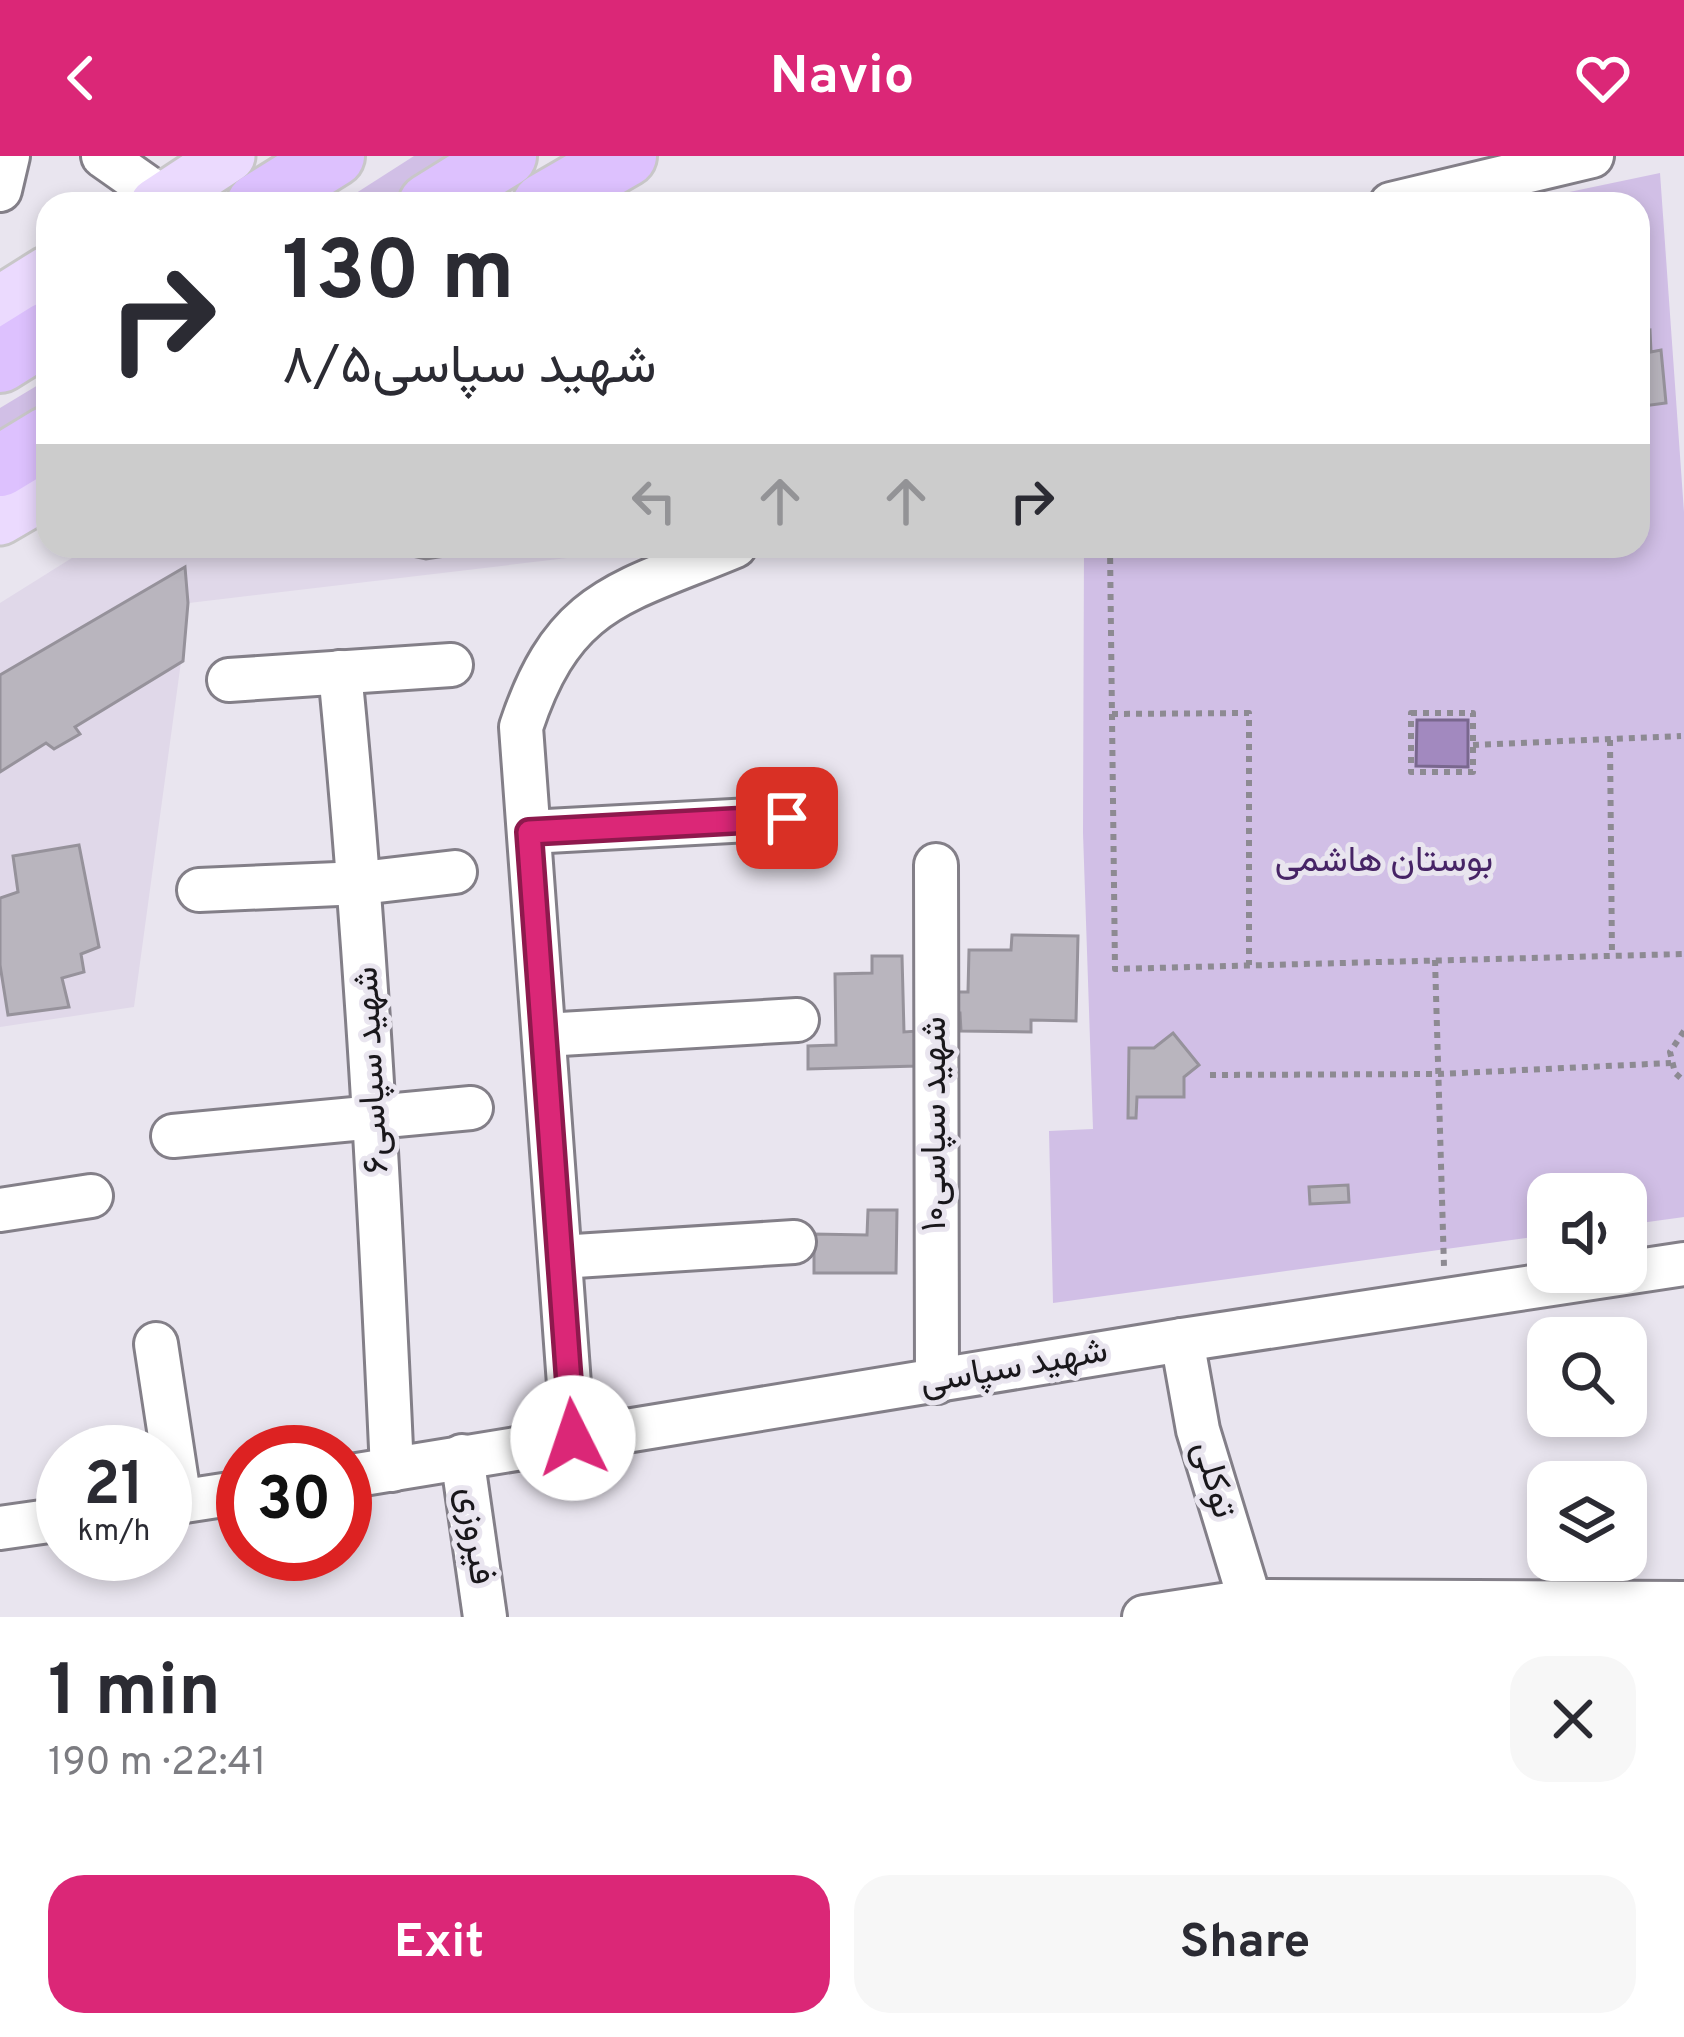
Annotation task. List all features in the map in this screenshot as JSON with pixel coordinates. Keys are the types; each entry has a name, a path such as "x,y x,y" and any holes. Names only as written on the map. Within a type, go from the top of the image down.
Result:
{"highway":[{"path":"276,192 334,156"},
{"path":"448,192 506,156"},
{"path":"574,192 616,176"},
{"path":"0,362 36,340"},
{"path":"0,466 36,444"}],"main road":[{"path":"174,192 229,156"},
{"path":"0,302 36,280"},
{"path":"0,519 36,498"}],"street":[{"path":"0,190 8,156"},
{"path":"104,156 149,192"},
{"path":"1441,192 1592,156"},
{"path":"573,1438 521,727 533,690 576,623 604,601 706,558"},
{"path":"229,680 451,665"},
{"name":"شهید سپاسی۶","path":"340,672 361,883 392,1469"},
{"path":"529,832 787,818"},
{"name":"شهید سپاسی۱۰","path":"936,865 937,1382"},
{"path":"199,890 361,883 454,872"},
{"path":"544,1035 797,1020"},
{"path":"173,1136 471,1108"},
{"path":"0,1210 91,1196"},
{"path":"560,1258 794,1242"},
{"name":"شهید سپاسی","path":"372,1472 1182,1340 1684,1264"},
{"name":"توکلی","path":"1182,1340 1198,1430 1252,1609"},
{"path":"156,1344 164,1425"},
{"name":"فیروزی","path":"462,1456 485,1617"},
{"path":"0,1528 36,1523"},
{"path":"1144,1617 1252,1609 1684,1603"}],"path":[{"path":"1110,558 1115,969 1684,954"},
{"path":"1112,714 1249,713 1249,965"},
{"path":"1411,713 1473,713 1473,745 1473,772 1411,772 1411,713"},
{"path":"1473,745 1682,736"},
{"path":"1610,740 1612,956"},
{"path":"1435,960 1445,1300"},
{"path":"1684,1031 1674,1041 1671,1063 1684,1081"},
{"path":"1210,1075 1439,1074 1671,1063"}],"shaded area":[{"path":"72,558 568,558 189,603 134,1007 0,1027 0,603"},
{"path":"1417,720 1468,720 1468,767 1416,766"}],"green space":[{"path":"414,156 458,156 399,192 358,192"},
{"name":"بوستان هاشمی","path":"1660,173 1684,512 1684,1217 1647,1222 1647,1173 1527,1173 1527,1238 1053,1303 1049,1131 1093,1129 1083,833 1084,558 1650,558 1650,192 1569,192"},
{"path":"36,386 36,414 0,436 0,408"}],"building":[{"path":"1650,330 1651,352 1661,350 1666,403 1650,405"},
{"path":"185,567 188,603 183,661 75,727 80,734 54,749 46,743 0,772 0,675"},
{"path":"79,845 99,947 81,954 84,972 62,978 69,1007 8,1015 0,965 0,898 18,892 13,856"},
{"path":"1012,935 1078,936 1076,1021 1031,1020 1031,1032 961,1031 960,1013 954,1013 954,992 968,992 969,950 1011,950"},
{"path":"872,956 902,956 904,1032 917,1031 917,1066 808,1069 808,1046 836,1045 835,974 872,973"},
{"path":"1173,1033 1199,1065 1184,1077 1184,1097 1137,1097 1136,1118 1128,1118 1129,1048 1154,1048"},
{"path":"1348,1185 1349,1202 1310,1204 1309,1187"},
{"path":"868,1210 897,1210 896,1273 814,1273 814,1234 867,1235"}],"route":[{"path":"573,1438 529,832 787,818"}]}
